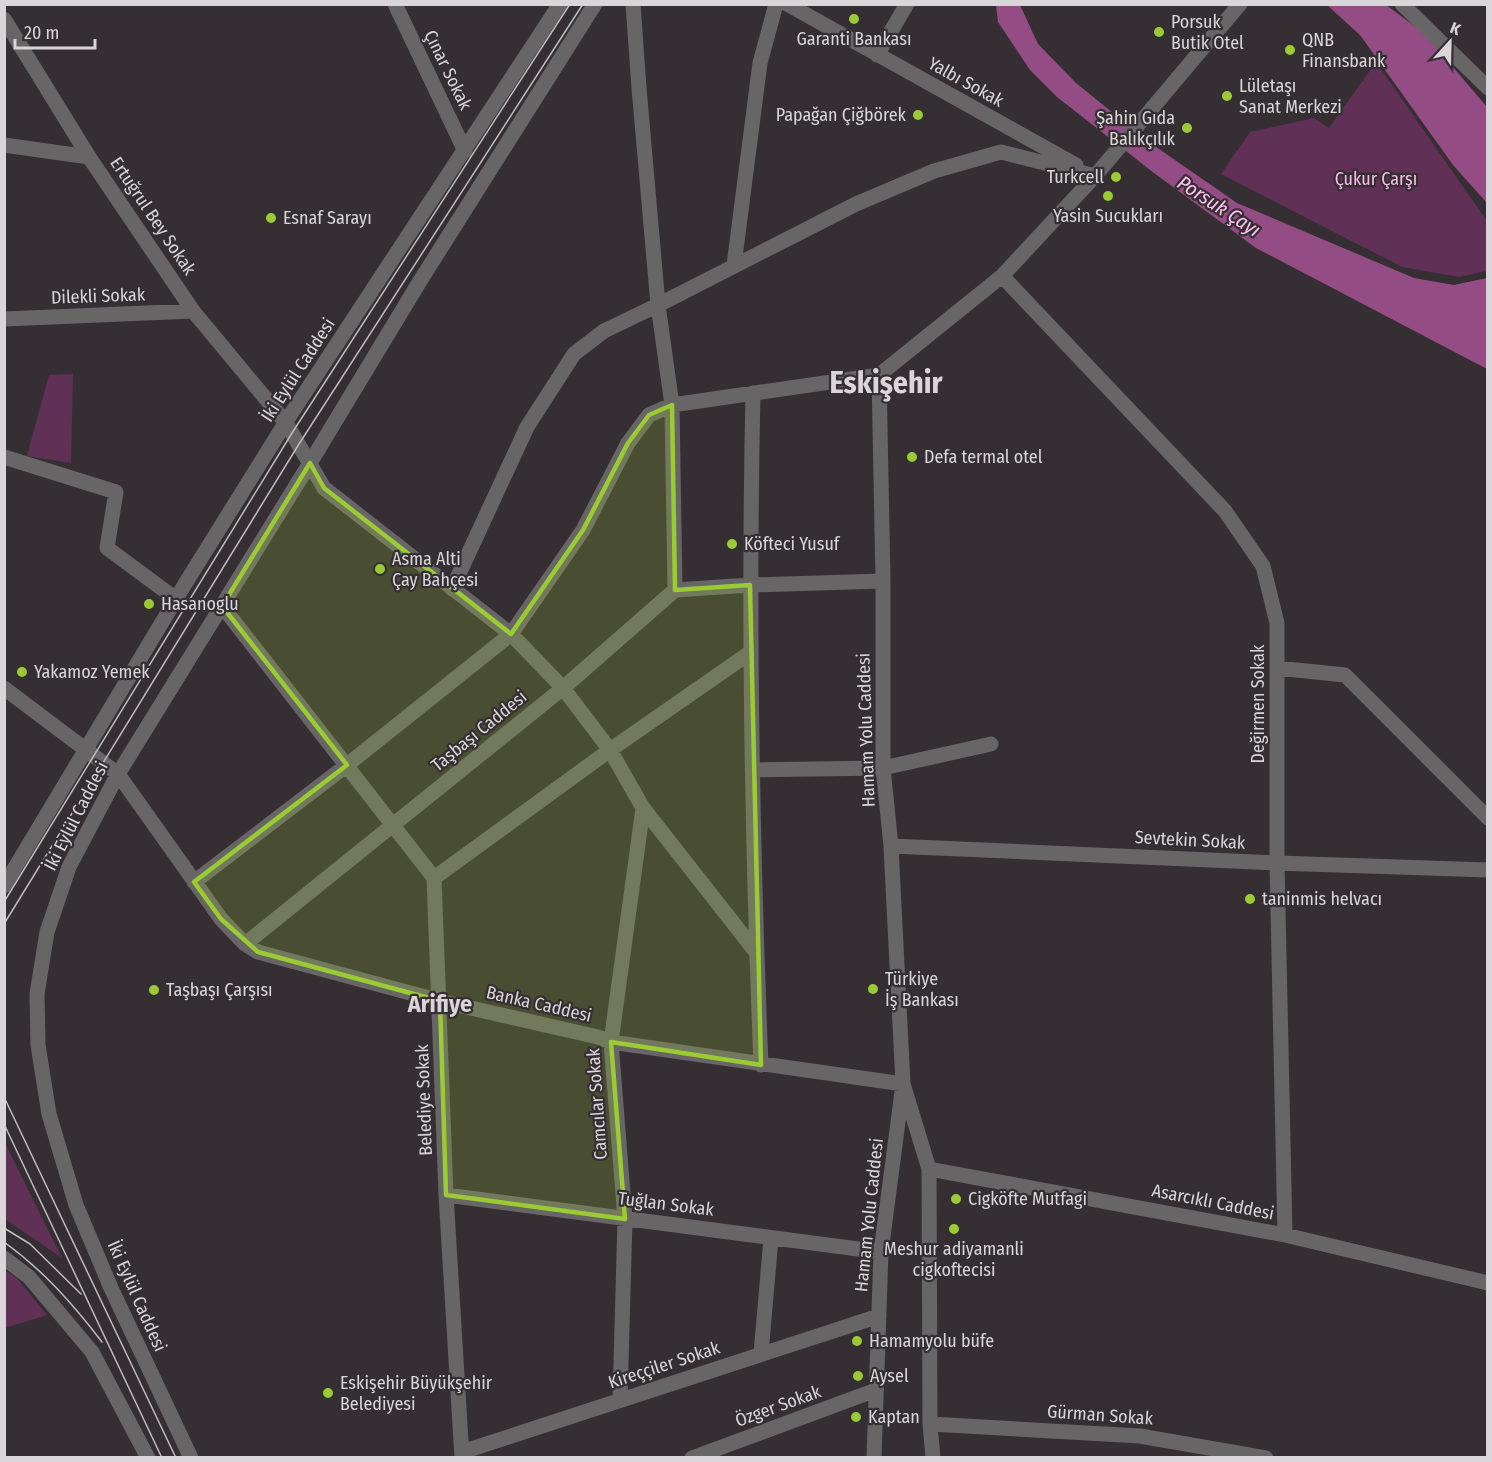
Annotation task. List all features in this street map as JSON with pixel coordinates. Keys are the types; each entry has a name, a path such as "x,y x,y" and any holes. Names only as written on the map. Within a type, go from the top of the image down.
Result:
{"street":[{"name":"Çınar Sokak","path":"395,4 465,152"},
{"name":"İki Eylül Caddesi","path":"4,886 176,599 286,423 560,4"},
{"name":"İki Eylül Caddesi","path":"191,1458 111,1288 76,1205 49,1114 38,1045 37,994 47,932 69,867 118,774 420,280 595,4"},
{"path":"633,4 658,305 672,405 675,590 883,581"},
{"path":"734,265 760,63 776,4"},
{"name":"Yalbı Sokak","path":"787,4 1095,176"},
{"path":"877,55 908,4"},
{"path":"194,882 347,765 512,634 584,530 628,443 649,415 672,405 879,375 1002,276 1158,104 1240,4"},
{"path":"1402,4 1488,88"},
{"name":"Ertuğrul Bey Sokak","path":"4,19 89,157 193,311 286,423 324,488 512,634 563,688 610,750 644,808 756,952"},
{"path":"4,145 89,157"},
{"path":"452,589 527,427 574,354 604,331 856,204 933,171 1000,152 1095,176"},
{"name":"Değirmen Sokak","path":"1002,276 1217,502 1263,566 1277,623 1277,863 1285,1235"},
{"name":"Dilekli Sokak","path":"4,319 193,311"},
{"name":"Hamam Yolu Caddesi","path":"874,1458 881,1252 903,1084 891,846 883,768 883,581 879,375"},
{"path":"753,393 750,585 756,952 761,1065"},
{"path":"4,457 116,492 107,548 176,599"},
{"name":"Taşbaşı Caddesi","path":"245,944 563,688 675,590"},
{"path":"222,606 434,878 610,750 751,652"},
{"path":"1277,668 1345,675 1488,818"},
{"name":"Banka Caddesi","path":"4,688 118,774 220,919 245,944 258,952 440,1001 598,1037 611,1042 903,1084"},
{"path":"753,770 883,768 991,744"},
{"name":"Camcılar Sokak","path":"620,1400 625,1219 611,1042 644,808"},
{"name":"Sevtekin Sokak","path":"891,846 1488,870"},
{"name":"Belediye Sokak","path":"434,878 446,1195 462,1455"},
{"name":"Hamam Yolu Caddesi","path":"903,1084 929,1169 930,1424 933,1458"},
{"name":"Asarcıklı Caddesi","path":"929,1169 1285,1235 1488,1283"},
{"name":"Tuğlan Sokak","path":"446,1195 881,1252"},
{"path":"761,1354 771,1238"},
{"path":"4,1258 29,1277 92,1352 148,1458"},
{"name":"Kireççiler Sokak","path":"462,1455 620,1400 879,1316"},
{"name":"Özger Sokak","path":"692,1458 876,1390"},
{"name":"Gürman Sokak","path":"930,1424 1140,1436 1266,1458"}],"highlighted area":[{"path":"672,405 675,590 750,585 761,1065 611,1042 625,1219 446,1195 440,1001 258,952 221,919 194,882 347,765 222,606 310,463 324,488 511,634 583,530 628,443 649,415"}],"green space":[{"name":"Çukur Çarşı","path":"1376,62 1487,221 1487,271 1459,277 1402,267 1221,174 1250,132 1314,118 1329,128"},
{"path":"73,374 71,463 27,456 49,375"},
{"path":"4,1141 62,1258 5,1219"},
{"path":"4,1270 16,1277 47,1315 5,1328"}],"water":[{"name":"Porsuk Çayı","path":"996,5 1020,5 1038,44 1076,83 1149,142 1237,203 1414,278 1454,285 1487,278 1487,369 1256,248 1154,173 1057,97 1030,70 998,22"},
{"path":"1327,5 1386,5 1424,33 1487,107 1487,203 1453,165 1360,35"}],"tram line":[{"path":"4,902 292,433 570,4"},
{"path":"4,924 299,444 583,4"},
{"path":"4,1097 176,1458"},
{"path":"4,1124 162,1458"},
{"path":"4,1228 30,1244 81,1294"},
{"path":"4,1242 57,1288 102,1342"}],"place":[{"name":"Garanti Bankası","path":"854,19"},
{"name":"Porsuk Butik Otel","path":"1159,32"},
{"name":"QNB Finansbank","path":"1290,50"},
{"name":"Lületaşı Sanat Merkezi","path":"1227,96"},
{"name":"Papağan Çiğbörek","path":"918,115"},
{"name":"Şahin Gıda Balıkçılık","path":"1187,128"},
{"name":"Turkcell","path":"1116,177"},
{"name":"Yasin Sucukları","path":"1108,196"},
{"name":"Esnaf Sarayı","path":"271,218"},
{"name":"Defa termal otel","path":"912,457"},
{"name":"Köfteci Yusuf","path":"732,544"},
{"name":"Asma Alti Çay Bahçesi","path":"380,569"},
{"name":"Hasanoglu","path":"149,604"},
{"name":"Yakamoz Yemek","path":"22,672"},
{"name":"taninmis helvacı","path":"1250,899"},
{"name":"Türkiye İş Bankası","path":"873,989"},
{"name":"Taşbaşı Çarşısı","path":"154,990"},
{"name":"Cigköfte Mutfagi","path":"956,1199"},
{"name":"Meshur adiyamanli cigkoftecisi","path":"954,1229"},
{"name":"Hamamyolu büfe","path":"857,1341"},
{"name":"Aysel","path":"858,1376"},
{"name":"Eskişehir Büyükşehir Belediyesi","path":"328,1393"},
{"name":"Kaptan","path":"856,1417"}],"district":[{"name":"Eskişehir","path":"886,383"},
{"name":"Arifiye","path":"440,1004"}]}
